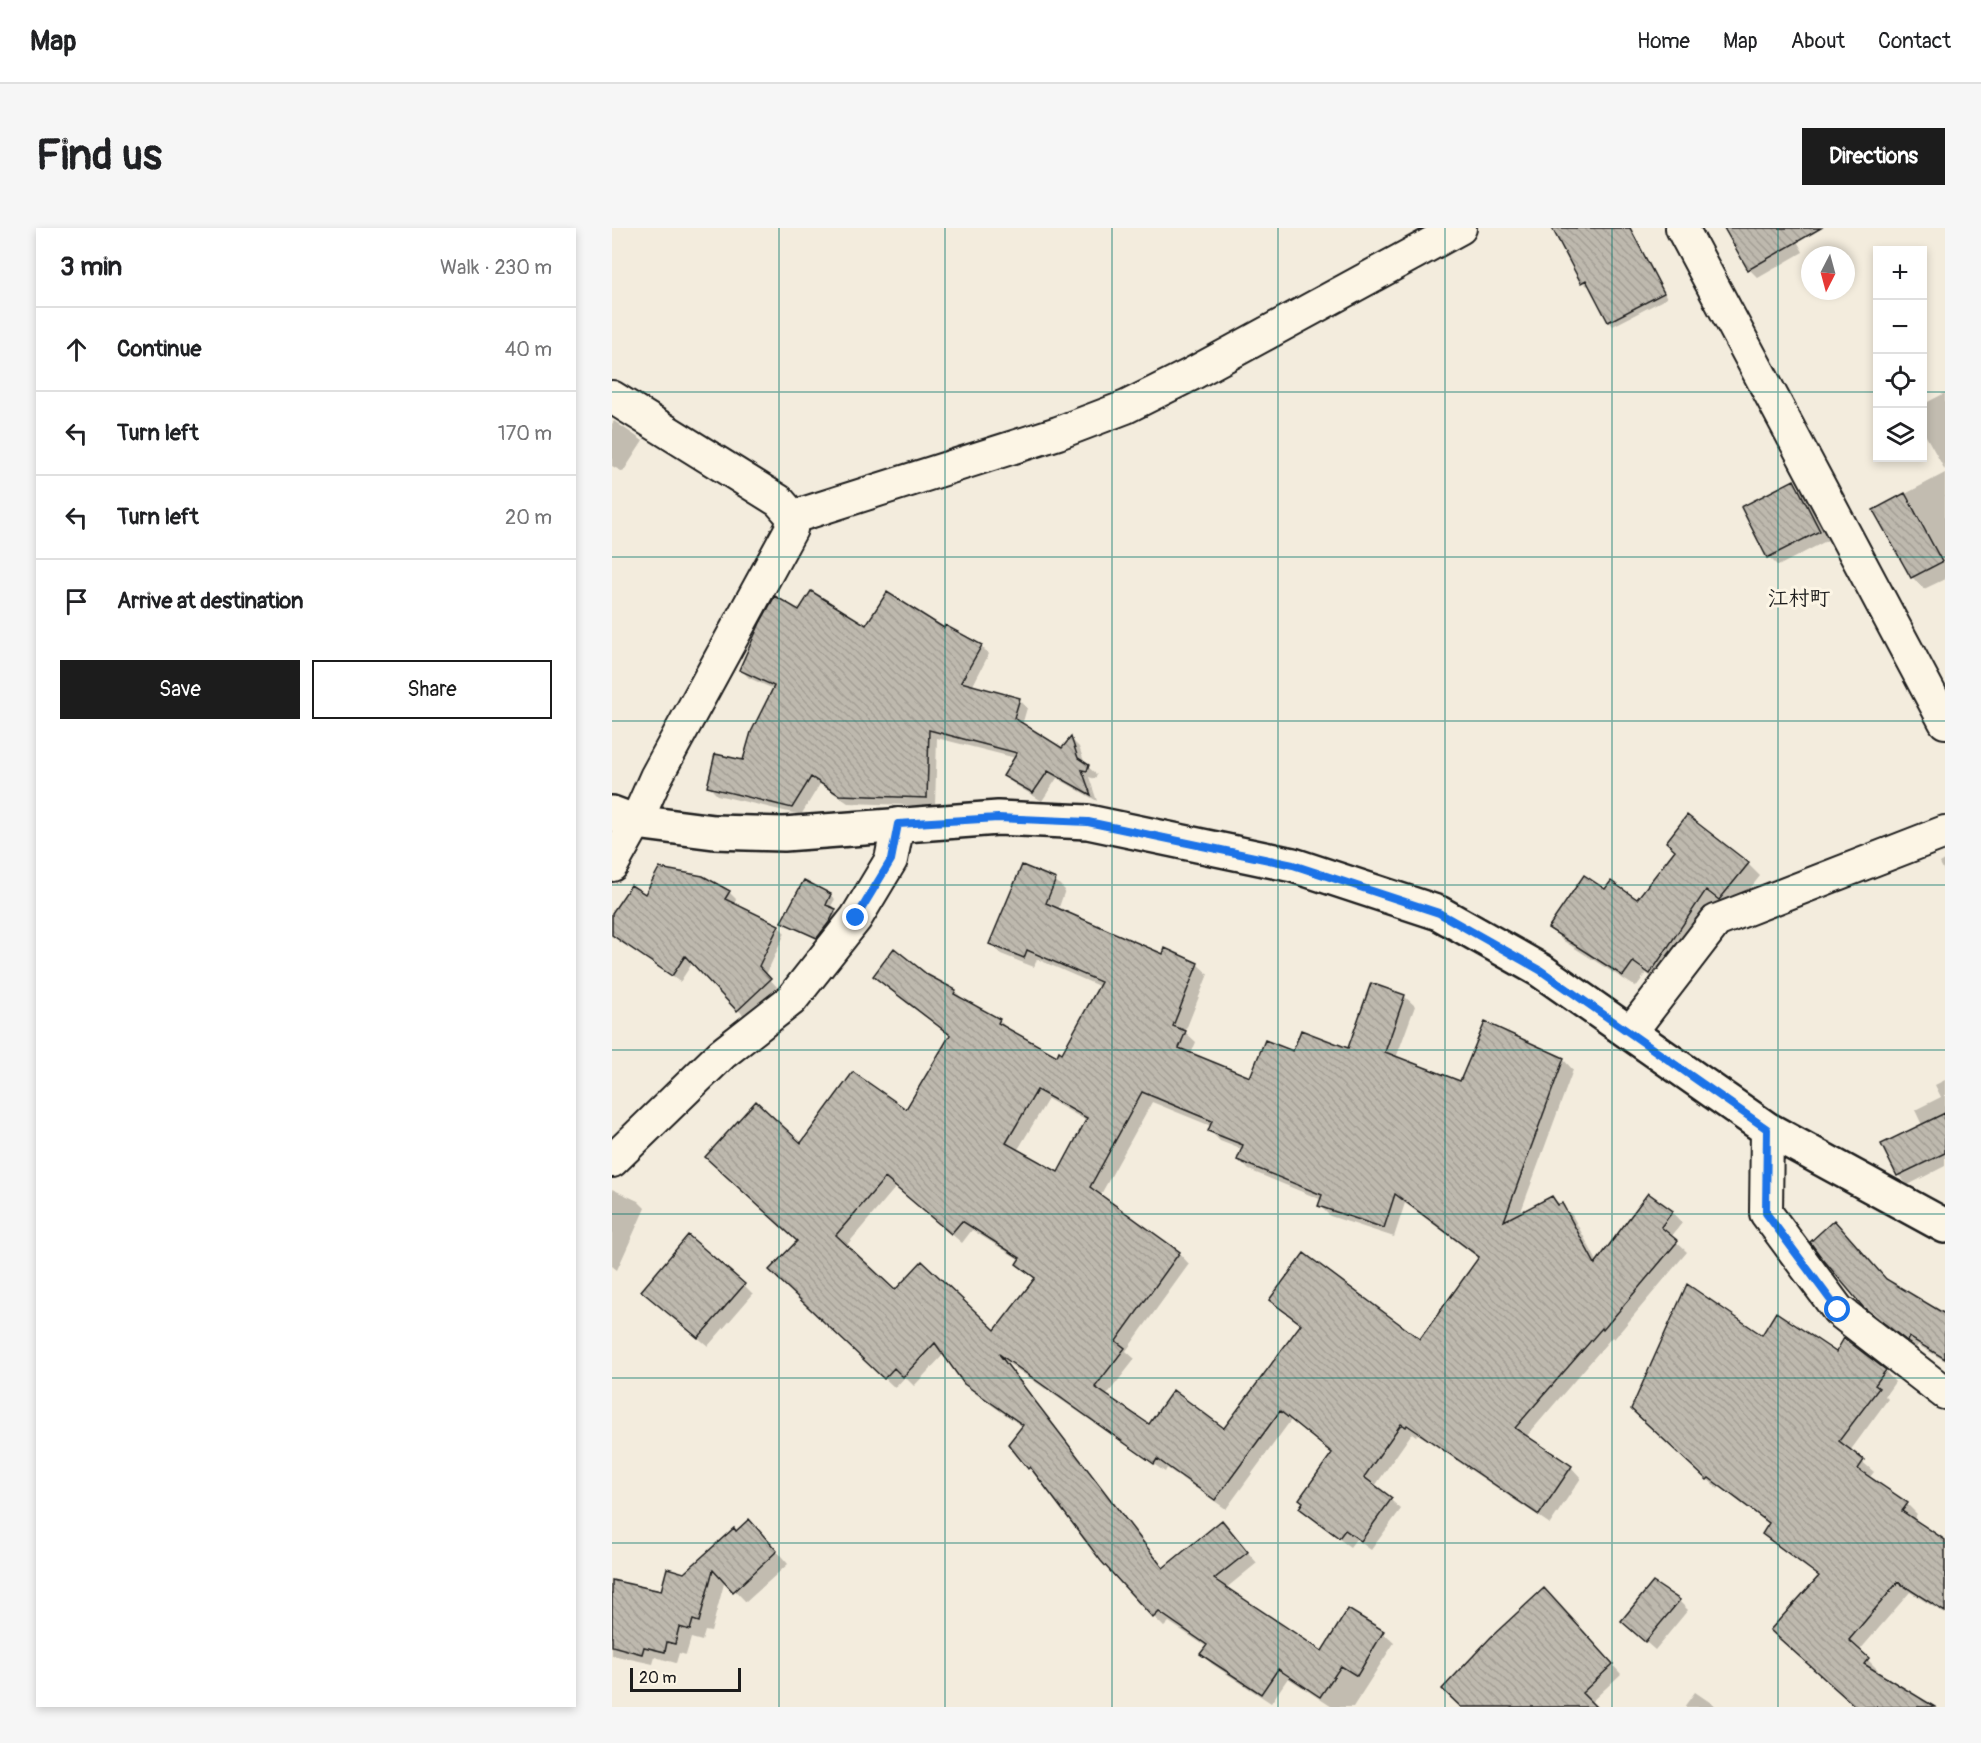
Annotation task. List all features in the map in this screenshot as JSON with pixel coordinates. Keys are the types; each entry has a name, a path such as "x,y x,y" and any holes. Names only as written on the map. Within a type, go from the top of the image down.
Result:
{"street":[{"path":"793,517 1058,433 1126,407 1190,375 1460,228"},
{"path":"1682,228 1945,722"},
{"path":"612,397 779,501 793,517"},
{"path":"612,865 624,818 656,777 791,529 793,517"},
{"path":"624,818 714,832 784,834 998,818 1088,822 1293,865 1439,913 1540,970 1767,1129 1945,1226"},
{"path":"612,1161 722,1054 791,1000 856,918 891,860 898,824"},
{"path":"1630,1033 1716,921 1945,832"},
{"path":"1767,1129 1766,1213 1838,1310 1945,1393"}],"building":[{"path":"1552,228 1630,228 1664,293 1608,322 1586,280 1581,283"},
{"path":"1724,228 1821,228 1748,270"},
{"path":"1794,480 1820,531 1767,558 1741,507"},
{"path":"1905,493 1942,562 1911,578 1873,510"},
{"path":"811,591 866,625 887,592 944,628 945,625 982,645 961,682 1020,698 1014,718 1062,748 1071,737 1078,758 1089,765 1087,771 1082,770 1091,795 1048,771 1033,793 1003,776 1017,753 929,730 927,798 839,795 811,777 792,808 707,787 715,754 743,760 751,732 774,686 739,670 760,623 775,596 799,610"},
{"path":"1687,815 1749,863 1719,900 1706,890 1650,974 1633,962 1623,976 1548,928 1584,875 1605,889 1611,881 1637,899 1675,850 1666,842"},
{"path":"1022,865 1056,879 1046,903 1163,954 1165,948 1198,963 1173,1026 1186,1031 1179,1048 1250,1077 1265,1040 1293,1051 1301,1030 1348,1048 1371,983 1405,995 1385,1052 1460,1081 1485,1022 1564,1058 1504,1221 1552,1196 1558,1205 1562,1203 1595,1264 1648,1193 1673,1211 1661,1227 1678,1241 1603,1330 1602,1328 1515,1428 1572,1466 1539,1515 1407,1425 1406,1427 1401,1424 1364,1477 1392,1498 1361,1541 1345,1530 1339,1538 1299,1508 1303,1502 1299,1499 1332,1453 1280,1411 1215,1500 1157,1459 1154,1464 999,1354 1163,1568 1222,1520 1248,1552 1214,1579 1322,1651 1348,1609 1384,1631 1357,1676 1341,1666 1320,1697 1278,1669 1261,1694 1200,1654 1207,1645 1159,1612 1153,1618 1101,1561 1030,1467 1028,1469 1008,1444 1023,1425 964,1384 935,1343 903,1377 894,1368 884,1379 769,1270 797,1241 705,1157 756,1101 801,1143 853,1072 906,1109 950,1035 873,976 894,948 928,975 956,990 954,994 1000,1019 998,1023 1057,1056 1059,1051 1062,1053 1101,982 1027,950 1024,958 989,944","holes":["1037,1090 1087,1118 1058,1172 1006,1143","1142,1092 1212,1121 1208,1131 1243,1145 1237,1160 1322,1195 1318,1206 1384,1228 1395,1194 1479,1257 1420,1339 1304,1253 1269,1300 1301,1324 1224,1428 1173,1390 1149,1424 1095,1387 1125,1348 1116,1341 1180,1252 1090,1187","885,1178 951,1234 962,1221 1020,1258 1016,1264 1035,1278 995,1330 922,1261 895,1290 836,1235"]},
{"path":"659,868 703,876 730,891 725,899 779,925 759,966 771,979 737,1011 685,956 672,976 612,935 612,913 631,885 645,894"},
{"path":"804,880 831,894 826,905 836,909 817,938 781,922"},
{"path":"1945,1113 1945,1153 1897,1176 1881,1144"},
{"path":"1834,1220 1886,1279 1945,1314 1945,1359 1909,1337 1907,1341 1863,1307 1821,1257 1810,1242"},
{"path":"688,1235 745,1284 698,1338 641,1291"},
{"path":"1687,1284 1762,1335 1776,1312 1836,1352 1844,1338 1886,1370 1875,1385 1879,1388 1839,1441 1864,1460 1858,1469 1908,1503 1902,1511 1945,1540 1945,1612 1898,1582 1849,1640 1869,1658 1864,1664 1935,1707 1856,1707 1770,1630 1819,1576 1762,1534 1769,1523 1709,1478 1707,1480 1631,1409"},
{"path":"749,1519 777,1551 733,1592 713,1570 699,1622 693,1620 690,1630 679,1627 675,1644 667,1642 665,1652 644,1647 642,1654 612,1646 612,1580 661,1591 667,1568 684,1573 734,1528 736,1531"},
{"path":"1653,1582 1680,1600 1645,1642 1621,1621"},
{"path":"1544,1588 1613,1664 1582,1693 1596,1707 1461,1707 1442,1689 1491,1637"}],"district":[{"name":"江村町","path":"1799,598"}],"route":[{"path":"856,918 891,860 898,824 998,818 1088,822 1293,865 1439,913 1540,970 1767,1129 1766,1213 1838,1310"}]}
